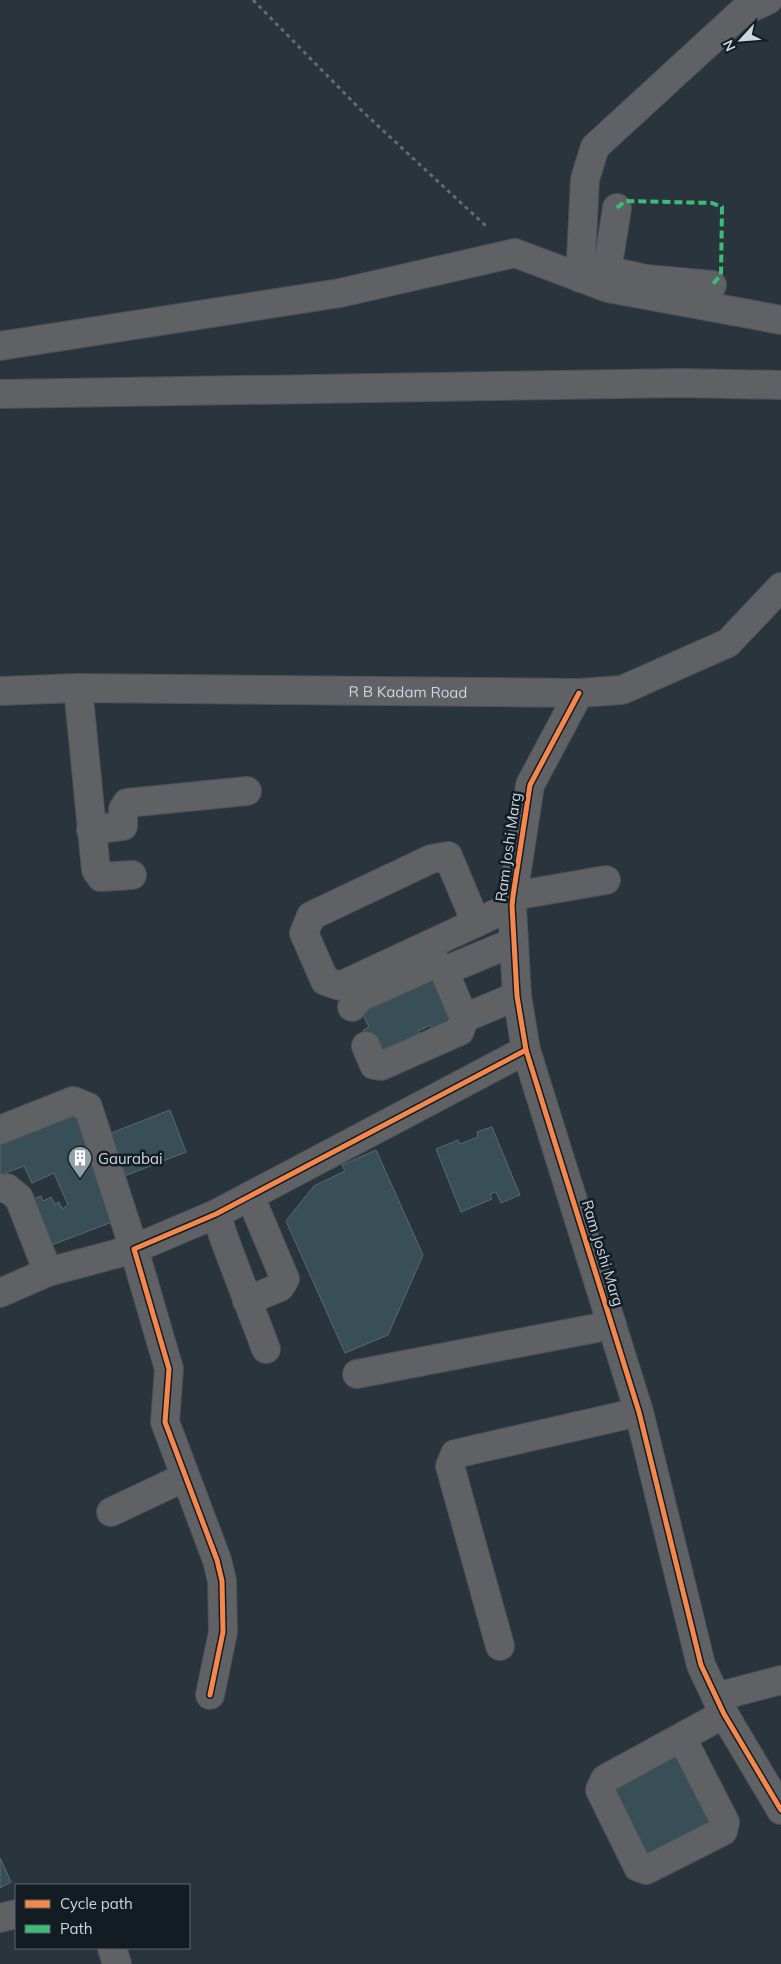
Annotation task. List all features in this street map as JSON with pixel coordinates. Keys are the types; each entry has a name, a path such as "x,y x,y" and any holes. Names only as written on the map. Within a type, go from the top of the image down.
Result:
{"street":[{"path":"580,278 585,180 595,147 742,12 768,0"},
{"path":"617,208 608,265 614,272 644,287 781,320"},
{"path":"0,346 340,294 515,253 608,288 712,285"},
{"path":"0,394 682,384 781,385"},
{"name":"R B Kadam Road","path":"0,691 78,688 579,693 622,690 728,644 781,587"},
{"path":"78,688 96,870 101,877 132,875"},
{"name":"Ram Joshi Marg","path":"579,693 530,785 512,901 517,996 526,1050 639,1412 700,1665 720,1706 781,1810"},
{"path":"91,830 125,835 123,810 127,803 247,791"},
{"path":"476,923 448,856 431,859 311,916 304,932 325,981 340,986 476,923 512,901 606,880"},
{"path":"444,971 514,942"},
{"path":"352,1007 359,998 436,963 444,971 464,1018 460,1031 381,1066 374,1065 366,1046"},
{"path":"464,1018 517,996"},
{"path":"0,1293 48,1272 134,1249 216,1214 526,1050"},
{"path":"0,1130 73,1102 88,1108 134,1249 169,1369 165,1422 217,1560 222,1581 223,1632 210,1695"},
{"path":"0,1188 6,1188 19,1198 48,1272"},
{"path":"247,1301 280,1287 285,1278 250,1196"},
{"path":"216,1214 266,1350"},
{"path":"357,1374 612,1325"},
{"path":"500,1646 450,1466 454,1454 639,1412"},
{"path":"111,1512 185,1477"},
{"path":"682,1738 726,1822 723,1830 646,1870 638,1867 600,1790 605,1779 682,1738 720,1706 781,1680"},
{"path":"0,1918 15,1914"},
{"path":"112,1949 117,1964"}],"path":[{"path":"253,0 362,111 515,253"}],"building":[{"path":"429,973 455,1026 434,1033 430,1025 418,1031 419,1034 378,1060 363,1030 369,1027 358,1005"},
{"path":"170,1110 186,1152 122,1177 106,1135"},
{"name":"Gaurabai","path":"77,1113 120,1219 49,1246 33,1199 41,1196 43,1201 51,1197 55,1204 59,1202 62,1209 68,1205 54,1173 32,1183 24,1166 0,1175 0,1139"},
{"path":"492,1127 520,1195 501,1203 496,1192 490,1194 492,1199 461,1212 436,1149 458,1140 460,1144 478,1137 477,1132"},
{"path":"376,1150 423,1255 388,1335 345,1353 286,1221 314,1186 345,1171 342,1165"},
{"path":"683,1748 721,1825 645,1862 607,1785"},
{"path":"0,1858 11,1882 0,1888"}],"marked path":[{"path":"617,208 625,201 712,203 722,207 721,275 712,285"}],"cycle path":[{"path":"579,693 530,785 513,896 517,996 526,1050 639,1412 701,1665 724,1714 781,1810"},
{"path":"210,1695 223,1632 222,1581 217,1560 165,1422 169,1369 134,1249 216,1214 526,1050"}],"place":[{"name":"Gaurabai","path":"80,1179"}]}
